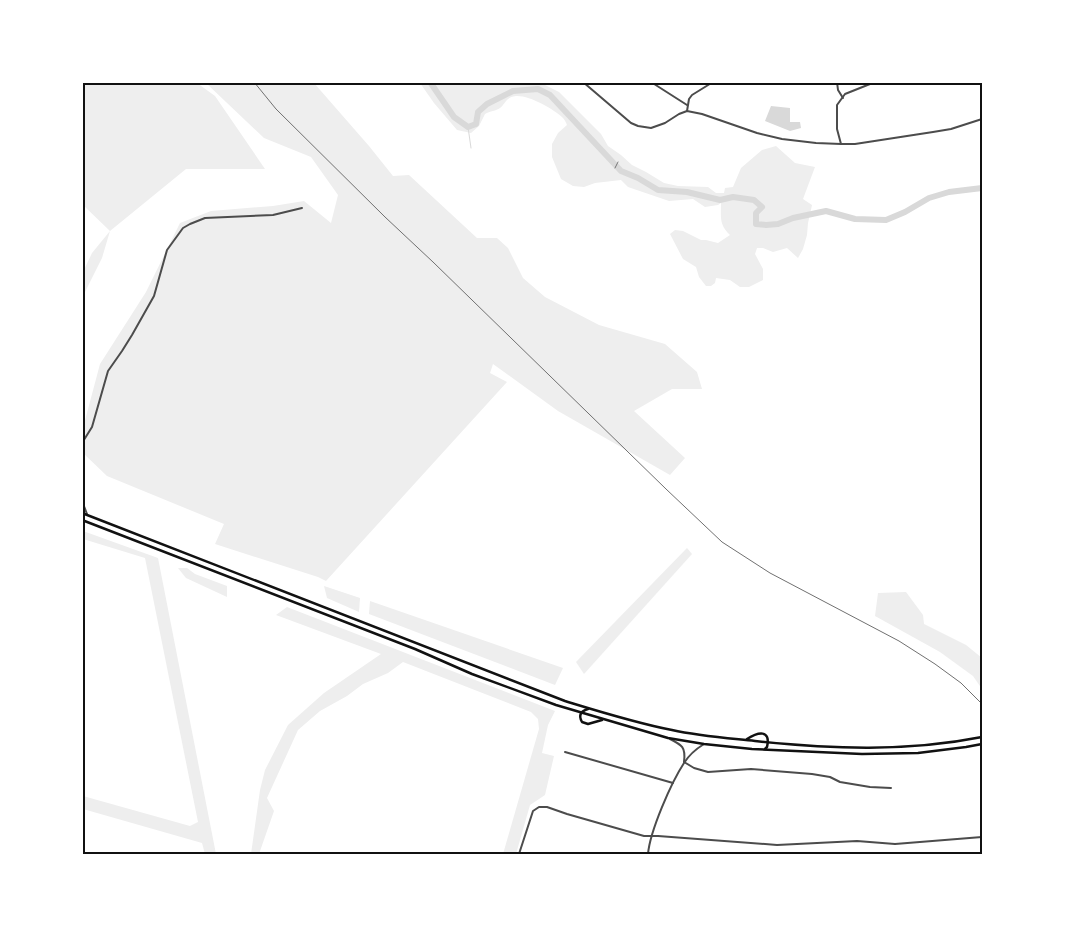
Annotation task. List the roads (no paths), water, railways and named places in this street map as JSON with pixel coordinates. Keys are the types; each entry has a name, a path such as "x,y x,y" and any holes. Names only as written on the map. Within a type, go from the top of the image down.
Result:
{"highway":[{"path":"82,512 565,700 615,717 698,735 818,746 890,748 942,744 982,737"},
{"path":"82,520 415,649 472,674 556,705 668,738 704,744 765,750 827,753 890,754 942,751 982,744"},
{"path":"581,712 590,708"},
{"path":"581,712 580,718 584,723 592,723 604,719"},
{"path":"746,740 753,735 763,733 766,735 768,742 765,750"}],"street":[{"path":"583,82 631,123 651,128 687,110 773,137 816,143 841,144 883,140 951,129 982,119"},
{"path":"651,82 688,105"},
{"path":"687,110 689,99 692,95 713,82"},
{"path":"837,82 838,90 843,98"},
{"path":"841,144 837,129 837,105 845,94 875,82"},
{"path":"82,443 92,427 108,371 132,335 154,296 167,250 183,228 205,218 273,215 302,208"},
{"path":"82,501 87,514"},
{"path":"668,738 682,746 685,754 684,762"},
{"path":"648,854 652,836 672,783 684,762 697,748 704,744"},
{"path":"565,752 672,783"},
{"path":"684,762 694,768 708,772 751,769 812,774 830,777 840,782 891,788"},
{"path":"519,854 533,811 538,808 547,807 644,836 712,841 777,845 857,841 895,844 982,837"}],"waterway":[{"path":"430,82 454,117 468,127 476,124 478,112 487,104 513,91 538,89 550,95 621,171 638,178 658,190 687,192 720,200 733,197 754,200 762,207 756,213 756,224 778,224 793,218 826,211 855,219 886,220 905,212 929,198 949,192 982,188"},
{"path":"468,127 471,148"}],"railway":[{"path":"254,82 276,109 385,217 722,542 770,573 899,641 961,683 982,704"}]}
